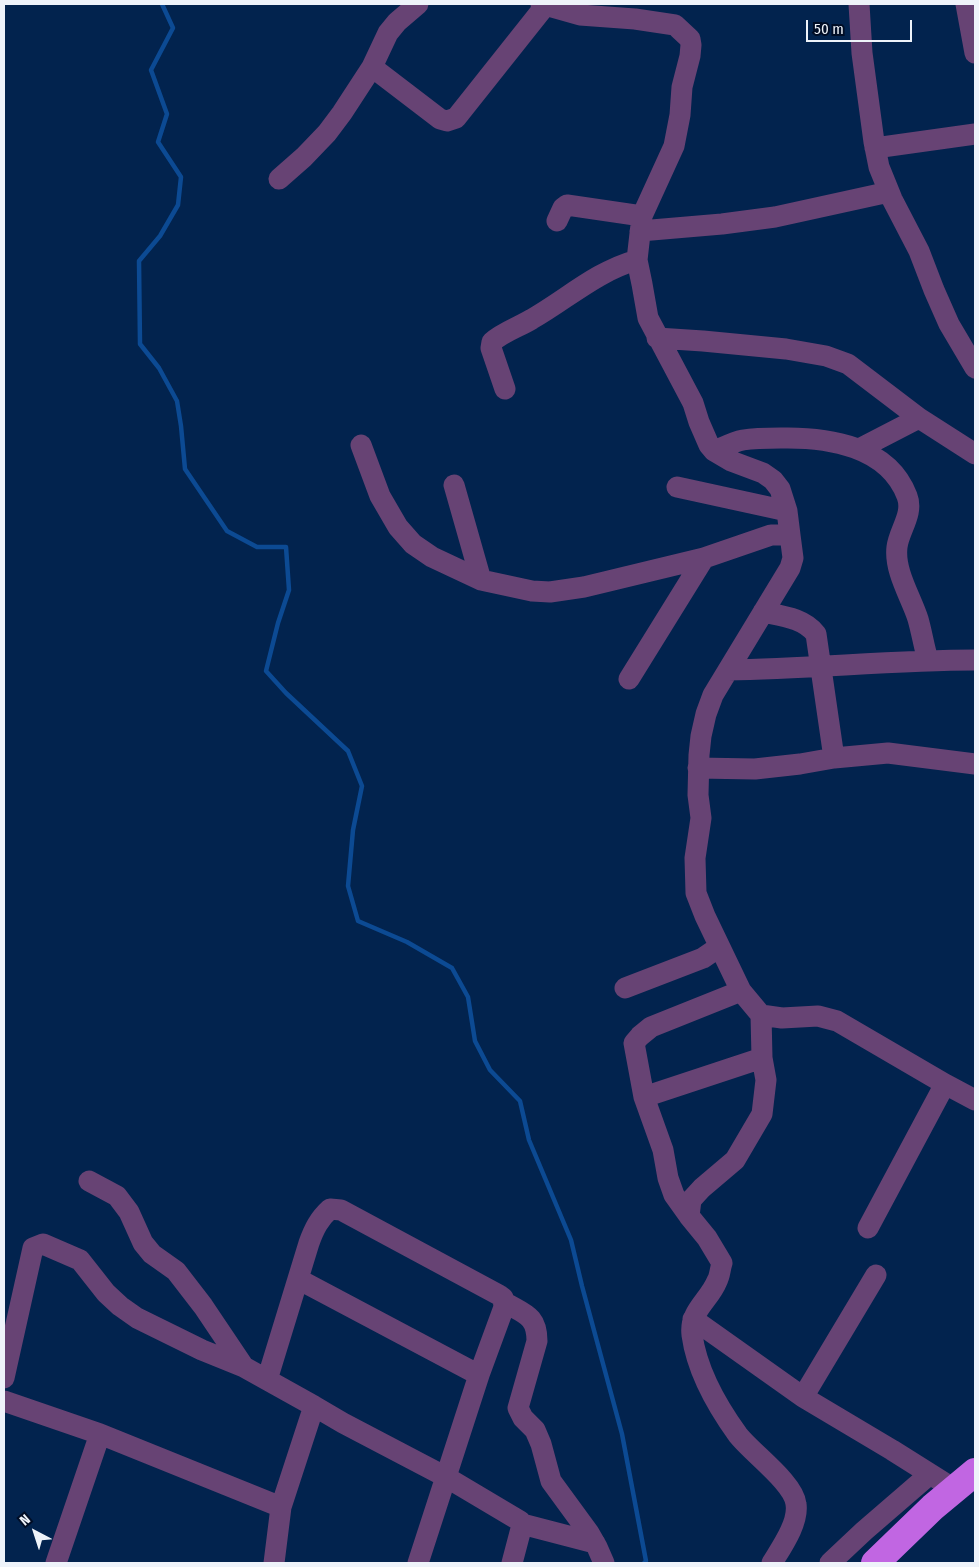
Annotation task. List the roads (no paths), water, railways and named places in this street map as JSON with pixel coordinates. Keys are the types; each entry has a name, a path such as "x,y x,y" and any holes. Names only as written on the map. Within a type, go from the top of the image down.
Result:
{"highway":[{"path":"902,1563 964,1492 975,1472"},
{"path":"875,1563 932,1507 964,1492"}],"street":[{"path":"279,179 327,133 372,67 388,33 397,22 418,4"},
{"path":"630,4 650,22"},
{"path":"859,4 862,53 879,167 919,250 949,324 975,368"},
{"path":"966,4 975,53"},
{"path":"372,67 440,119 447,121 456,118 543,5 580,15 635,19 675,25 690,39 691,45 682,87 680,115 674,146 641,224 637,260 648,318 693,403 709,445 714,451 731,462 763,472 780,489 787,511 792,558 790,568 713,695 701,736 698,795 702,818 696,858 696,893 741,991 760,1015 762,1058 766,1080 762,1114 735,1160 691,1200 689,1216"},
{"path":"875,148 975,134"},
{"path":"557,221 563,208 567,205 641,224 722,224 775,217 890,192"},
{"path":"505,389 491,348 492,342 497,337 533,319 590,281 615,268 637,260"},
{"path":"657,338 703,340 786,350 826,356 848,364 919,418 975,454"},
{"path":"859,449 919,418"},
{"path":"714,451 743,440 778,438 818,440 859,449 875,457 887,467 899,480 908,496 910,506 899,535 897,548 898,565 918,621 928,660"},
{"path":"361,445 380,496 398,527 413,544 432,557 481,580 532,591 550,592 584,587 704,558 771,535 790,535"},
{"path":"454,485 481,580"},
{"path":"677,487 787,511"},
{"path":"629,679 704,558"},
{"path":"763,612 801,621 810,626 816,634 834,758"},
{"path":"728,670 928,660 975,660"},
{"path":"698,768 755,769 834,758 888,754 975,764"},
{"path":"625,988 703,958 720,947"},
{"path":"741,991 651,1027 634,1043 644,1096 663,1150 668,1178 674,1195 707,1238 722,1263 717,1282 692,1318 692,1334 700,1368 712,1394 738,1435 786,1483 794,1495 796,1514 788,1537 772,1563"},
{"path":"760,1015 782,1018 818,1016 837,1020 975,1100"},
{"path":"644,1096 762,1058"},
{"path":"868,1228 945,1084"},
{"path":"89,1182 117,1196 129,1212 143,1243 152,1254 176,1271 203,1306 244,1367"},
{"path":"267,1380 308,1243 316,1224 330,1209 340,1210 490,1290 502,1298 504,1302 533,1320 537,1330 537,1341 518,1408 523,1418 535,1430 551,1482 589,1533 604,1563"},
{"path":"4,1378 34,1248 39,1244 43,1244 80,1260 106,1293 137,1318 202,1350 244,1367 343,1424 446,1477 522,1524 595,1543"},
{"path":"803,1397 876,1275"},
{"path":"298,1278 480,1375"},
{"path":"418,1563 497,1329 504,1302"},
{"path":"692,1318 803,1397 930,1474 964,1492"},
{"path":"4,1401 100,1434 281,1507"},
{"path":"274,1563 281,1507 314,1406"},
{"path":"56,1563 100,1434"},
{"path":"830,1563 864,1530 930,1474"},
{"path":"512,1563 522,1524"}],"waterway":[{"path":"162,4 173,28 151,70 167,114 158,142 181,177 178,205 160,236 139,261 140,344 159,368 177,401 185,469 227,531 257,547 286,547 289,590 278,623 266,671 286,693 348,751 362,786 353,830 348,886 358,921 407,942 452,968 468,997 475,1041 490,1070 520,1101 529,1140 571,1240 622,1434 646,1561 644,1563"}]}
